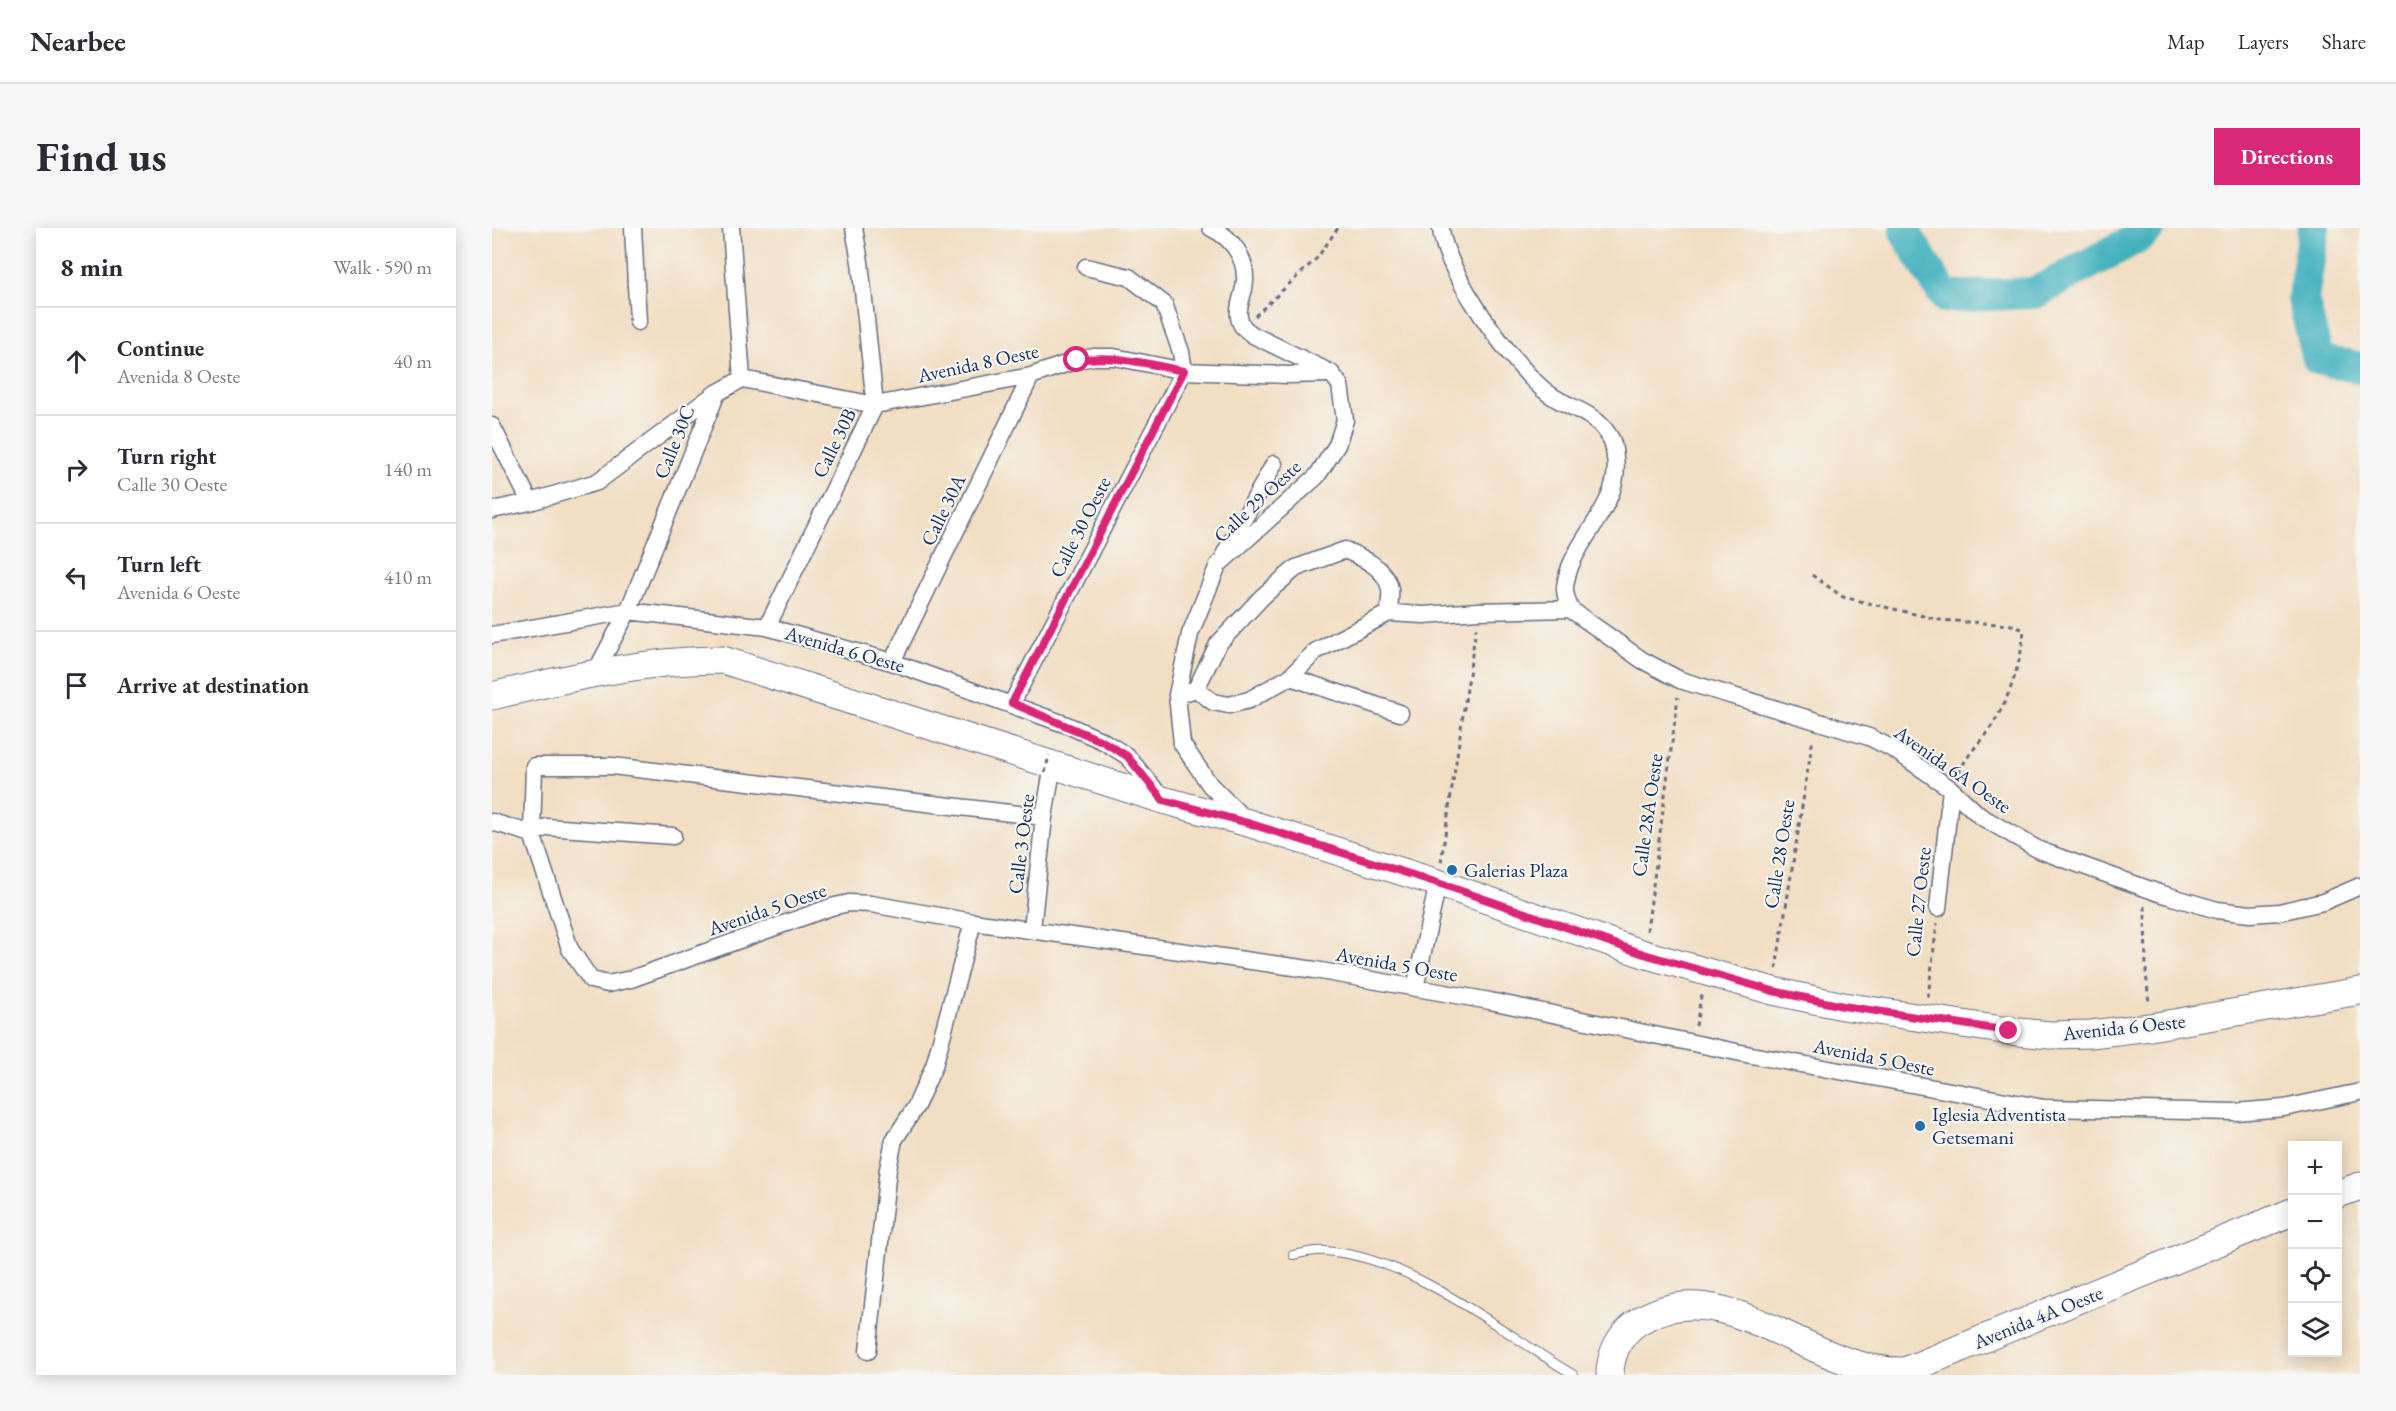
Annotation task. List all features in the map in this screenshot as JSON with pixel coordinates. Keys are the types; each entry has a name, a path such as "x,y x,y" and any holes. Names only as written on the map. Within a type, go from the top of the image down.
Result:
{"main road":[{"name":"Avenida 6 Oeste","path":"492,696 596,671 690,660 723,660 1163,800 1248,823 1438,883 1644,954 1773,991 1926,1020 2050,1035 2091,1034 2150,1027 2360,992"},
{"path":"2342,1192 2360,1186"},
{"name":"Avenida 4A Oeste","path":"1610,1375 1610,1360 1631,1327 1658,1311 1683,1307 1725,1315 1843,1368 1885,1375 1905,1371 2288,1214"}],"street":[{"path":"633,228 638,322"},
{"path":"731,228 742,379"},
{"name":"Calle 30B","path":"767,627 875,405 855,228"},
{"path":"1211,228 1220,232 1235,245 1244,264 1245,279 1239,316 1242,327 1252,335 1331,373"},
{"path":"1196,689 1213,702 1229,705 1249,700 1290,677 1316,651 1389,613 1424,615 1570,609 1565,588 1573,562 1612,492 1617,467 1612,440 1595,419 1575,406 1550,395 1527,373 1484,319 1448,257 1442,241 1441,228"},
{"path":"1086,267 1129,277 1164,304 1181,352 1184,371"},
{"name":"Avenida 8 Oeste","path":"742,379 875,405 1031,376 1077,360 1094,357 1114,357 1184,371 1288,375 1331,373"},
{"name":"Calle 30 Oeste","path":"1012,703 1184,371"},
{"name":"Calle 29 Oeste","path":"1248,823 1210,785 1182,744 1177,695 1190,634 1218,565 1317,476 1337,445 1345,420 1340,385 1331,373"},
{"name":"Calle 30A","path":"892,662 1031,376"},
{"name":"Calle 30C","path":"596,671 628,610 717,393 742,379"},
{"path":"492,510 530,502 597,482 717,393"},
{"path":"492,426 530,502"},
{"path":"1218,565 1274,464"},
{"path":"1177,695 1196,689 1218,644 1263,596 1296,568 1329,555 1345,550 1362,558 1383,574 1390,590 1389,613"},
{"name":"Avenida 6A Oeste","path":"1570,609 1642,660 1680,680 1869,737 1893,749 1951,789 1980,816 2039,850 2217,910 2250,914 2279,912 2323,902 2360,886"},
{"name":"Avenida 6 Oeste","path":"492,635 628,610 767,627 892,662 1012,703 1102,741 1127,756 1163,800"},
{"path":"1290,677 1400,713"},
{"name":"Calle 3 Oeste","path":"1032,929 1049,764"},
{"name":"Avenida 5 Oeste","path":"1044,817 612,766 534,766 532,834 570,949 591,980 608,984 632,979 831,907 849,903 871,904 973,922 1315,970 2044,1108 2235,1112 2284,1108 2360,1092"},
{"name":"Calle 27 Oeste","path":"1938,908 1951,789"},
{"path":"492,822 532,834 547,827 674,836"},
{"path":"1415,988 1438,883"},
{"path":"868,1351 888,1170 894,1140 916,1106 934,1066 973,922"}],"lane":[{"path":"1293,1255 1323,1251 1361,1256 1408,1272 1574,1375"}],"path":[{"path":"1242,327 1317,258 1338,228"},
{"path":"1812,575 1843,597 1940,620 2012,625 2024,630 2023,647 2008,696 1992,725 1964,761 1951,789"},
{"path":"1438,883 1478,611"},
{"name":"Calle 28A Oeste","path":"1644,954 1680,680"},
{"name":"Calle 28 Oeste","path":"1773,991 1815,722"},
{"path":"2145,887 2146,971 2150,1027"},
{"name":"Calle 27 Oeste","path":"1926,1020 1938,908"},
{"path":"1693,1043 1705,972"}],"waterway":[{"path":"1906,228 1905,232 1945,297 2035,293 2137,238 2150,228"},
{"path":"2314,228 2303,299 2318,359 2360,368"}],"place":[{"name":"Galerias Plaza","path":"1452,870"},
{"name":"Iglesia Adventista Getsemani","path":"1920,1126"}],"route":[{"path":"1077,360 1114,357 1184,371 1012,703 1102,741 1127,756 1163,800 1248,823 1438,883 1644,954 1773,991 1843,1006 2009,1031"}]}
